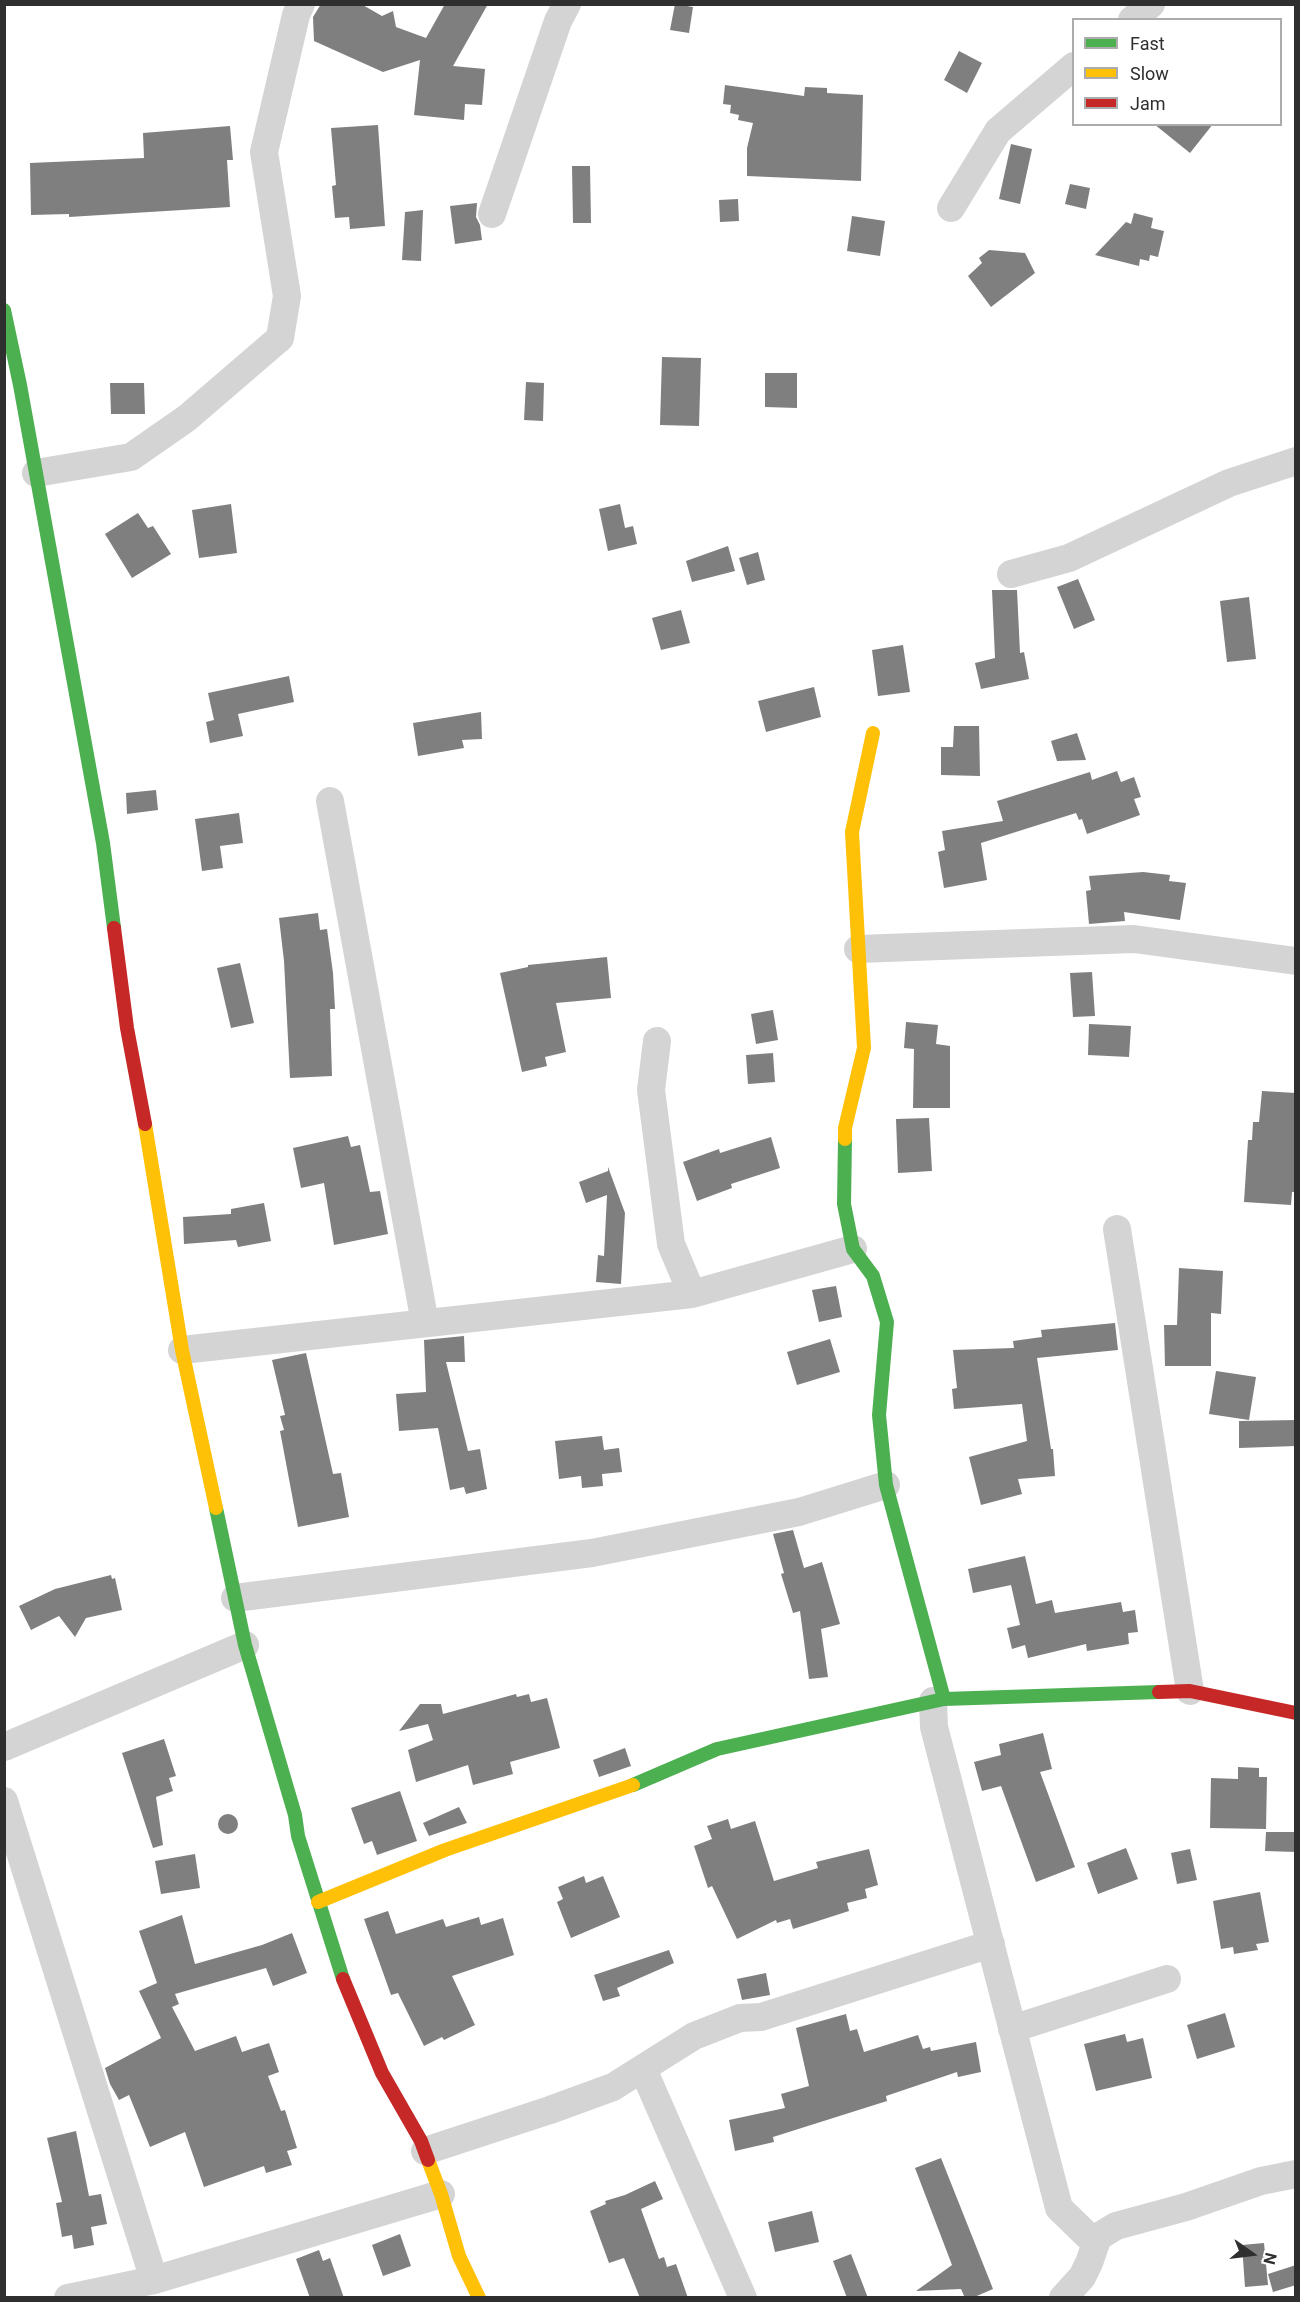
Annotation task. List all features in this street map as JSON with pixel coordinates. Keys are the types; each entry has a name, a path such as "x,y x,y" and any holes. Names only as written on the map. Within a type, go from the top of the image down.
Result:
{"street":[{"path":"36,473 131,457 187,418 280,338 288,296 264,152 296,15 301,4"},
{"path":"492,214 558,21 567,4"},
{"path":"1134,18 1151,4"},
{"path":"951,208 998,131 1072,68"},
{"path":"6,327 36,473 103,843 127,1028 155,1177 182,1350 245,1645 286,1785 298,1836 346,1991 382,2073 421,2140 441,2194 459,2256 479,2298"},
{"path":"1011,574 1069,558 1229,483 1296,461"},
{"path":"873,733 852,832 864,1048 845,1128 844,1204 853,1249 873,1276 887,1322 879,1415 886,1485 939,1700 934,1727 1059,2208 1095,2243"},
{"path":"330,801 425,1323"},
{"path":"858,949 1134,939 1296,961"},
{"path":"657,1041 651,1090 669,1232 671,1244 692,1294"},
{"path":"1117,1228 1190,1691"},
{"path":"182,1350 692,1294 853,1249"},
{"path":"236,1598 592,1552 800,1512 886,1485"},
{"path":"4,1747 245,1645"},
{"path":"318,1902 445,1850 653,1778 717,1749 939,1700 1190,1691 1296,1713"},
{"path":"4,1801 154,2280"},
{"path":"424,2151 602,2091 643,2069 694,2036 740,2018 761,2017 991,1944"},
{"path":"1012,2029 1167,1979"},
{"path":"643,2069 743,2298"},
{"path":"1063,2298 1082,2277 1098,2237 1116,2226 1186,2207 1261,2181 1296,2174"},
{"path":"68,2298 154,2280 441,2194"}],"building":[{"path":"321,4 361,4 382,16 393,11 396,27 426,38 445,4 488,4 453,66 485,69 482,105 465,104 464,120 414,115 420,60 383,72 314,41 313,17"},
{"path":"675,4 693,7 689,33 670,30"},
{"path":"959,51 982,63 967,93 944,80"},
{"path":"725,85 804,96 805,87 827,88 827,93 863,95 861,181 747,176 747,148 753,123 738,120 739,115 730,113 731,105 723,104"},
{"path":"378,125 385,226 350,229 349,217 335,218 332,186 336,185 331,128"},
{"path":"230,126 233,160 227,160 230,207 69,217 69,214 31,215 30,163 144,158 143,133"},
{"path":"1156,126 1211,126 1190,153"},
{"path":"1011,144 1032,149 1020,204 999,199"},
{"path":"572,166 590,166 591,223 573,223"},
{"path":"1070,184 1090,188 1086,209 1065,204"},
{"path":"738,199 739,221 720,222 719,200"},
{"path":"477,203 476,217 480,225 482,240 455,244 450,206"},
{"path":"423,210 421,261 402,260 405,212"},
{"path":"1134,213 1153,218 1151,228 1164,231 1158,257 1150,255 1149,261 1140,259 1139,266 1095,255 1126,222 1131,224"},
{"path":"852,216 885,221 880,256 847,251"},
{"path":"989,250 1025,253 1035,273 991,307 968,276 982,263 979,258"},
{"path":"662,357 701,358 699,426 660,425"},
{"path":"765,373 797,373 797,408 765,407"},
{"path":"526,382 544,383 543,421 524,420"},
{"path":"110,383 144,383 145,414 111,414"},
{"path":"231,504 237,553 199,558 192,510"},
{"path":"620,504 625,528 633,526 637,544 608,551 599,509"},
{"path":"138,513 148,528 153,526 171,554 132,578 105,534"},
{"path":"728,546 735,571 692,582 686,561"},
{"path":"758,552 765,580 747,585 739,558"},
{"path":"1078,579 1095,620 1074,629 1057,587"},
{"path":"992,590 1017,590 1020,653 1024,652 1029,679 981,689 975,663 995,658"},
{"path":"1249,597 1256,659 1227,662 1220,601"},
{"path":"681,610 690,643 661,650 652,618"},
{"path":"903,645 910,692 878,696 872,650"},
{"path":"289,676 294,702 238,714 243,736 210,743 206,722 214,720 208,693"},
{"path":"814,687 821,717 766,732 758,701"},
{"path":"481,712 482,739 462,740 464,748 418,756 413,723"},
{"path":"954,726 979,726 980,776 941,775 941,747 953,747"},
{"path":"1077,733 1086,760 1057,761 1051,741"},
{"path":"1117,771 1121,782 1134,777 1141,797 1134,799 1140,815 1087,834 1082,819 1079,820 1076,813 981,843 987,880 944,888 938,852 945,850 942,831 1003,821 997,801 1090,772 1092,780"},
{"path":"156,790 158,810 127,814 126,793"},
{"path":"239,813 243,843 220,846 223,868 202,871 195,819"},
{"path":"1143,872 1170,875 1169,881 1186,883 1180,920 1124,912 1125,921 1089,924 1086,891 1091,890 1089,876"},
{"path":"318,913 320,930 327,929 333,973 335,1009 330,1009 332,1076 290,1078 284,961 279,918"},
{"path":"607,957 611,998 556,1003 566,1052 545,1057 547,1066 522,1072 500,973 528,967 528,965"},
{"path":"240,963 254,1023 231,1028 217,968"},
{"path":"1092,972 1095,1016 1073,1017 1070,973"},
{"path":"773,1010 778,1040 756,1044 751,1014"},
{"path":"906,1022 938,1025 936,1044 950,1046 950,1108 913,1108 914,1049 904,1048"},
{"path":"1089,1024 1131,1026 1129,1057 1088,1055"},
{"path":"773,1053 775,1082 748,1084 746,1055"},
{"path":"1262,1091 1296,1093 1296,1192 1292,1192 1291,1205 1244,1202 1248,1140 1252,1140 1253,1122 1259,1122"},
{"path":"929,1118 932,1171 898,1173 896,1119"},
{"path":"348,1136 351,1147 360,1145 370,1192 380,1191 388,1234 334,1245 324,1183 301,1188 293,1148"},
{"path":"771,1137 780,1168 731,1184 732,1188 697,1201 683,1162 719,1149 720,1153"},
{"path":"608,1167 625,1213 621,1284 596,1282 598,1255 604,1256 607,1195 586,1203 579,1182 608,1171"},
{"path":"264,1203 271,1241 238,1247 236,1240 184,1244 183,1217 231,1214 231,1209"},
{"path":"1179,1268 1223,1271 1221,1314 1211,1313 1211,1366 1165,1366 1164,1325 1177,1325"},
{"path":"836,1286 842,1317 819,1322 812,1290"},
{"path":"1115,1323 1118,1350 1037,1358 1051,1449 1053,1449 1055,1476 1018,1479 1022,1494 981,1505 969,1457 1027,1441 1022,1404 954,1409 952,1389 957,1388 953,1350 1014,1348 1013,1341 1042,1337 1041,1330"},
{"path":"464,1336 465,1362 446,1362 468,1451 480,1449 487,1489 466,1494 464,1487 450,1490 438,1428 399,1431 396,1394 426,1392 424,1340"},
{"path":"830,1339 840,1372 797,1385 787,1352"},
{"path":"306,1353 333,1474 341,1473 349,1517 298,1527 280,1431 284,1430 280,1416 285,1415 272,1360"},
{"path":"1216,1371 1256,1377 1249,1420 1209,1414"},
{"path":"1296,1420 1296,1446 1239,1448 1239,1421"},
{"path":"602,1436 604,1450 619,1448 622,1472 602,1474 603,1486 582,1488 581,1476 559,1479 555,1441"},
{"path":"793,1530 804,1568 822,1562 840,1624 821,1629 828,1677 809,1679 800,1611 793,1613 781,1574 784,1573 773,1534"},
{"path":"1025,1556 1036,1604 1052,1600 1055,1613 1121,1602 1123,1612 1135,1610 1138,1632 1128,1633 1129,1644 1087,1651 1086,1644 1028,1658 1025,1645 1012,1649 1007,1628 1020,1625 1011,1585 973,1593 968,1569"},
{"path":"111,1575 112,1579 115,1578 122,1610 86,1618 75,1637 59,1616 31,1630 19,1606 55,1589"},
{"path":"516,1694 517,1697 529,1694 531,1702 547,1698 560,1748 510,1762 513,1774 473,1785 468,1765 416,1782 408,1750 433,1740 428,1724 399,1731 420,1704 441,1704 443,1714"},
{"path":"1043,1733 1052,1769 1040,1772 1075,1867 1036,1882 1001,1786 982,1791 974,1762 1001,1755 999,1744"},
{"path":"164,1739 176,1776 169,1778 173,1791 156,1797 163,1845 153,1848 122,1753"},
{"path":"625,1748 631,1766 599,1777 593,1760"},
{"path":"1238,1767 1259,1768 1259,1777 1267,1777 1266,1829 1210,1828 1211,1778 1238,1779"},
{"path":"400,1791 417,1841 377,1855 372,1841 364,1844 351,1808"},
{"path":"459,1807 467,1823 429,1836 423,1823"},
{"path":"228,1814 235,1817 238,1824 235,1831 228,1834 221,1831 218,1824 221,1817"},
{"path":"728,1819 731,1829 755,1821 774,1881 818,1868 816,1862 869,1849 878,1885 865,1889 867,1898 847,1903 849,1911 793,1929 790,1919 777,1923 776,1920 737,1939 712,1886 708,1888 694,1846 712,1839 707,1826"},
{"path":"1266,1832 1296,1832 1296,1852 1265,1851"},
{"path":"1126,1848 1138,1879 1098,1894 1087,1863"},
{"path":"1190,1849 1197,1880 1177,1884 1171,1853"},
{"path":"195,1854 200,1888 161,1894 155,1861"},
{"path":"584,1876 586,1883 603,1876 620,1917 571,1938 557,1902 563,1899 558,1887"},
{"path":"1260,1892 1269,1942 1256,1944 1258,1950 1234,1954 1233,1947 1221,1949 1213,1901"},
{"path":"388,1911 396,1934 443,1919 446,1927 479,1917 481,1925 503,1918 514,1955 452,1976 475,2025 444,2040 442,2037 424,2046 398,1993 391,1995 364,1919"},
{"path":"182,1915 195,1964 262,1945 292,1933 307,1973 273,1986 266,1968 175,1994 179,2004 172,2007 195,2051 236,2036 242,2052 269,2043 279,2072 268,2076 281,2111 285,2110 297,2148 287,2151 292,2165 266,2173 264,2166 204,2187 185,2132 150,2147 129,2095 119,2100 110,2084 105,2068 161,2038 139,1991 157,1983 139,1931"},
{"path":"669,1950 674,1963 617,1988 620,1996 603,2001 594,1975"},
{"path":"766,1973 770,1995 742,2000 737,1979"},
{"path":"1225,2013 1235,2047 1197,2059 1187,2025"},
{"path":"846,2014 850,2031 857,2029 864,2052 918,2035 923,2049 930,2047 931,2051 976,2042 981,2072 958,2077 957,2072 886,2096 887,2101 773,2137 774,2142 735,2151 729,2120 785,2108 781,2094 809,2086 796,2028"},
{"path":"1125,2034 1127,2042 1143,2038 1152,2078 1096,2091 1084,2044"},
{"path":"76,2131 89,2196 101,2194 107,2224 91,2227 94,2245 74,2249 72,2235 62,2237 56,2203 62,2202 47,2138"},
{"path":"941,2158 993,2289 972,2298 965,2298 961,2289 916,2291 952,2265 915,2168"},
{"path":"655,2181 663,2199 641,2209 659,2259 664,2257 667,2267 676,2264 688,2298 640,2298 624,2258 609,2263 590,2211 606,2204 605,2201 625,2195"},
{"path":"812,2211 819,2242 775,2252 768,2222"},
{"path":"400,2234 411,2266 383,2276 372,2245"},
{"path":"1264,2243 1268,2285 1245,2287 1242,2245"},
{"path":"319,2250 323,2261 330,2258 344,2298 310,2298 296,2259"},
{"path":"851,2254 868,2298 847,2298 833,2261"},
{"path":"1296,2265 1296,2285 1273,2292 1268,2274"}],"traffic: fast":[{"path":"4,310 20,385 103,843 114,928"},
{"path":"845,1139 844,1204 853,1249 873,1276 887,1322 879,1415 886,1485 944,1699"},
{"path":"216,1508 245,1645 295,1815 298,1836 343,1979"},
{"path":"633,1785 717,1749 944,1699 1159,1692"}],"traffic: slow":[{"path":"845,1139 845,1128 864,1048 852,832 873,733"},
{"path":"145,1124 182,1350 216,1508"},
{"path":"318,1902 445,1850 633,1785"},
{"path":"428,2160 441,2194 459,2256 479,2298"}],"traffic: jam":[{"path":"114,928 127,1028 145,1124"},
{"path":"1159,1692 1190,1691 1296,1713"},
{"path":"343,1979 382,2073 421,2141 428,2160"}]}
